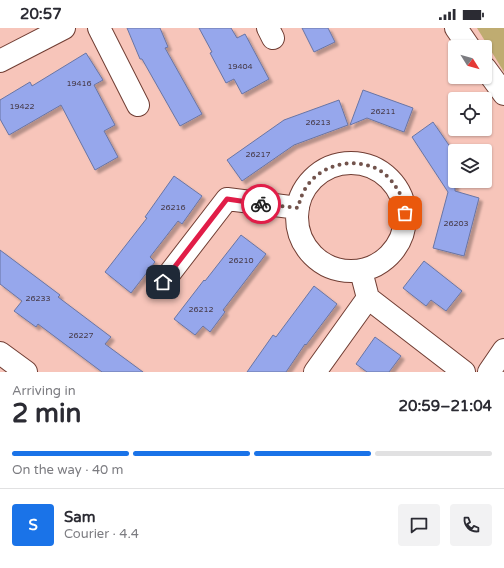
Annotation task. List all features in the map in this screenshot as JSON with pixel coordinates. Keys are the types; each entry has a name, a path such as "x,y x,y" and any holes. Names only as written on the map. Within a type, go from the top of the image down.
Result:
{"street":[{"path":"0,61 64,28"},
{"path":"99,28 138,105"},
{"path":"456,28 464,40"},
{"path":"492,78 504,94"},
{"path":"354,163 367,165 379,170 389,178 403,201 405,213 401,239 394,250 385,259 362,271 348,272 324,264 313,256 305,246 299,234 297,221 298,208 301,196 308,184 317,175 328,168 341,164 354,163"},
{"path":"163,282 227,199 298,208"},
{"path":"362,271 368,298 464,372"},
{"path":"315,372 368,298"},
{"path":"489,372 504,350"},
{"path":"0,352 26,372"}],"shaded area":[{"path":"477,28 504,28 504,72 492,52 492,40 484,40"}],"building":[{"path":"127,28 160,28 168,47 165,48 202,114 180,126 142,59 140,59"},
{"path":"199,28 231,28 237,38 245,34 269,79 242,94 234,79 226,83"},
{"path":"302,28 328,28 335,42 314,52"},
{"path":"86,53 103,80 94,85 115,125 104,131 118,157 95,170 61,105 9,135 0,119 0,100 30,82 32,86"},
{"path":"363,90 413,108 404,132 367,118 350,125"},
{"path":"339,100 348,125 294,145 242,181 227,160 284,120"},
{"path":"433,122 448,144 448,188 455,188 455,191 479,198 464,256 433,248 448,192 412,137"},
{"path":"174,176 202,196 182,224 178,221 150,257 155,262 131,293 105,272 147,218 145,217"},
{"path":"241,235 266,254 223,310 225,312 210,332 203,326 195,335 174,319"},
{"path":"0,250 60,295 58,297 111,337 105,344 143,372 102,372 38,324 36,327 14,311 22,301 0,284"},
{"path":"424,261 462,291 446,311 431,300 426,306 403,288"},
{"path":"314,286 337,304 306,345 305,344 286,372 247,372 273,335 276,337"},
{"path":"375,337 401,356 389,372 367,372 356,364"}],"way so far":[{"path":"261,204 298,208 301,196 308,184 317,175 328,168 341,164 354,163 367,165 379,170 389,178 403,201 405,213"}],"route":[{"path":"163,282 227,199 261,204"}]}
